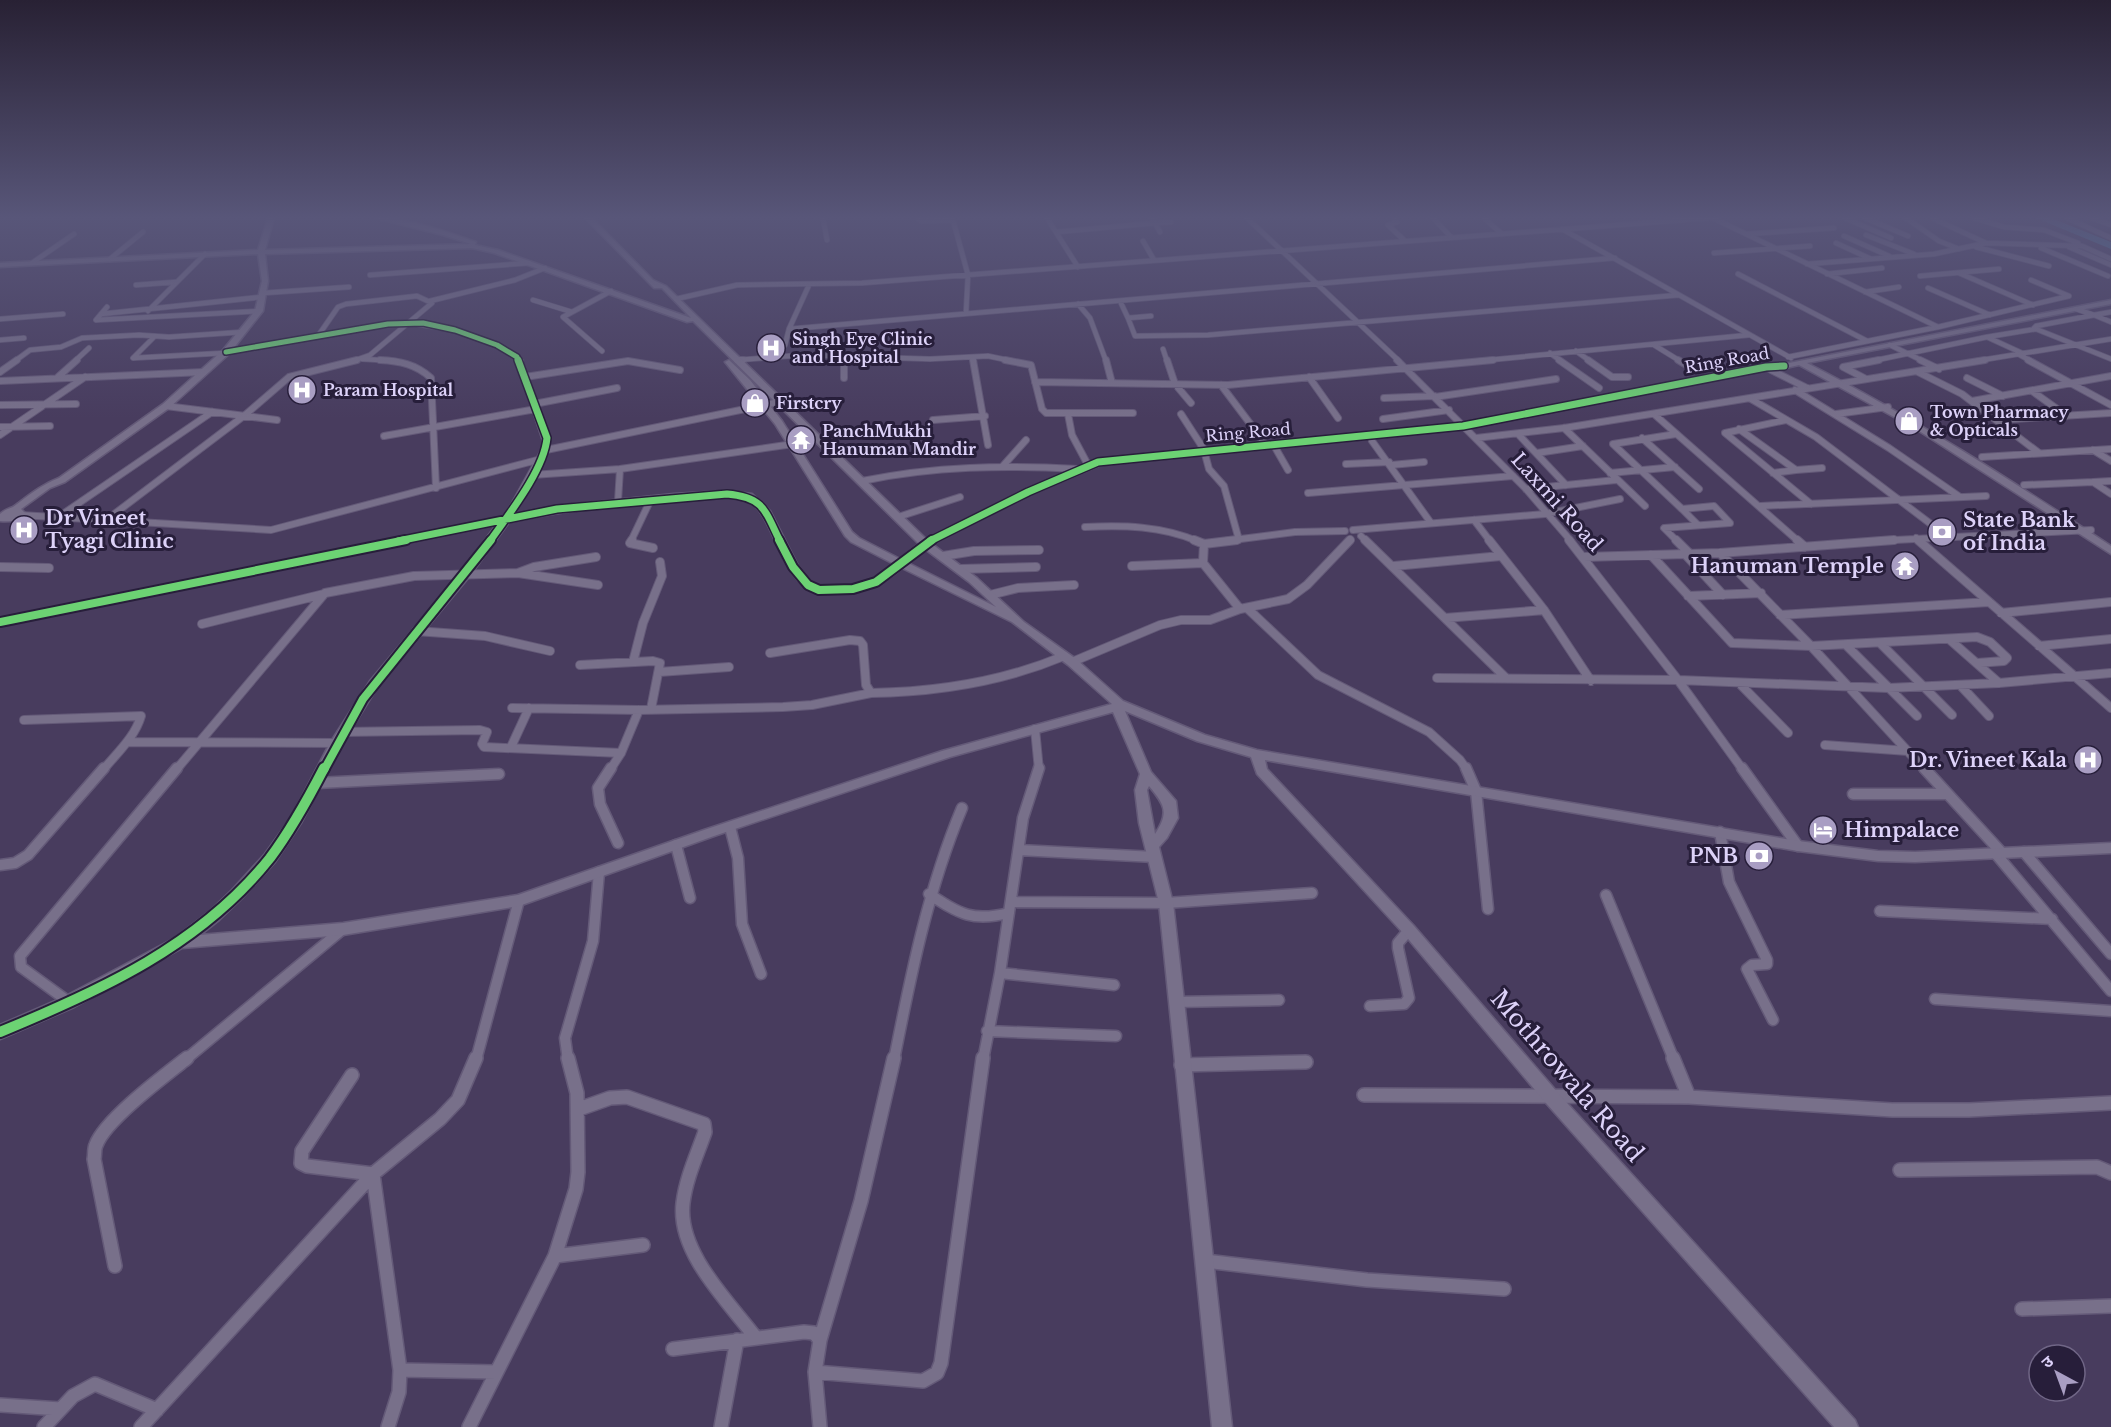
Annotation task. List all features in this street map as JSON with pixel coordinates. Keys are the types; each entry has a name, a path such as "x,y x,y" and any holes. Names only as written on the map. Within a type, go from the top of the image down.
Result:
{"street":[{"path":"136,285 141,285"},
{"path":"142,318 173,285"},
{"path":"9,517 60,483 165,406 204,372 225,352 259,311 264,285"},
{"path":"318,336 341,305 411,296 430,301 496,285"},
{"path":"593,285 693,319"},
{"path":"655,285 693,319"},
{"path":"659,285 676,299 732,360 862,481 925,546 960,569 990,594 1020,624 1068,659 1118,706 1201,738 1257,754 1798,846 1878,856 1915,857 2111,848"},
{"path":"676,299 737,285 815,285"},
{"path":"785,345 789,328 809,285"},
{"path":"966,313 967,285"},
{"name":"Laxmi Road","path":"1317,285 1405,367 1526,489 1584,557 1678,680 1798,846"},
{"path":"789,328 1321,285"},
{"path":"1661,285 1749,335 1786,361 2069,295 2043,285"},
{"path":"1758,285 1868,342"},
{"path":"1849,285 1938,327"},
{"path":"1986,285 2033,305"},
{"path":"101,314 349,287"},
{"path":"1864,292 1899,287"},
{"path":"1929,288 1990,315"},
{"path":"602,351 564,318 612,291"},
{"path":"1120,301 1135,336 1208,335 1358,324 1679,295"},
{"path":"533,300 572,312"},
{"path":"362,359 432,305 430,301"},
{"name":"Ring Road","path":"1272,447 1465,428 1786,361 1803,361 2111,302"},
{"path":"1078,304 1084,308 1099,340 1108,362 1112,383"},
{"path":"108,307 96,320 259,311"},
{"path":"2076,309 2111,322"},
{"path":"2036,329 2034,327 2111,312"},
{"path":"0,319 63,314"},
{"path":"1128,318 1151,316"},
{"path":"0,1032 69,1002 180,942 214,916 270,858 296,820 339,737 374,684 464,576 506,519 546,450 547,438 517,357 497,345 446,327 410,323 225,352 133,358 154,337"},
{"path":"1868,379 1843,367 1906,352 2036,329 2111,359"},
{"path":"0,372 30,350 61,347 78,339 243,332"},
{"path":"1035,382 1221,384 1749,335"},
{"path":"1987,337 2022,354 2111,405"},
{"path":"0,340 24,338"},
{"path":"1476,438 1564,428 1751,399 2111,339"},
{"path":"1654,344 1688,366"},
{"path":"1890,345 1939,369"},
{"path":"58,378 89,348"},
{"path":"1163,349 1175,384 1191,403"},
{"path":"1575,351 1612,377 1628,377"},
{"path":"1550,353 1599,388"},
{"path":"732,360 802,355 930,359 988,356 1031,365 1043,412 1133,413"},
{"path":"844,356 844,378"},
{"path":"973,357 985,416 988,445"},
{"path":"105,521 245,416 289,377 296,373 362,359 411,364 427,373 433,384 436,488"},
{"path":"732,360 793,444 848,534 863,546 1020,624"},
{"path":"525,377 628,361 680,370"},
{"name":"Ring Road","path":"925,546 1078,469 1112,459 1372,441 1465,428 1771,370 1786,361"},
{"path":"1803,361 1913,414 2111,543"},
{"path":"1771,370 1808,388"},
{"path":"0,381 204,372"},
{"path":"1918,372 1972,402 2039,453"},
{"path":"0,435 86,376"},
{"path":"1309,376 1338,418"},
{"path":"1972,402 2110,376"},
{"path":"1967,378 2003,396"},
{"path":"1384,398 1434,396 1556,379"},
{"path":"1846,382 1969,456 2111,550"},
{"path":"1221,384 1272,447 1287,470"},
{"path":"384,436 535,407 617,388"},
{"path":"1795,390 1836,414 1960,497"},
{"path":"2032,391 2067,416"},
{"path":"1751,399 1816,437 1948,537"},
{"path":"546,450 778,402"},
{"path":"0,405 75,404"},
{"path":"165,406 277,420"},
{"path":"1836,414 1888,407"},
{"path":"1383,419 1449,410"},
{"path":"57,518 212,412"},
{"path":"1997,420 2111,413"},
{"path":"1068,414 1072,435 1088,465"},
{"path":"1182,414 1205,452 1209,469 1224,486 1239,540"},
{"path":"1654,414 1805,547"},
{"path":"933,420 985,416"},
{"path":"1786,420 1725,433 1811,504"},
{"path":"0,426 50,426"},
{"path":"1564,428 1645,506"},
{"path":"1739,429 1796,470"},
{"path":"1518,434 1566,485"},
{"path":"1676,434 1613,444 1698,525"},
{"path":"1642,438 1699,489"},
{"path":"1002,467 1026,440"},
{"path":"1372,441 1431,523"},
{"path":"532,475 620,470 793,444"},
{"path":"1537,453 1583,446"},
{"path":"1982,457 2111,449"},
{"path":"2093,450 2111,461"},
{"name":"Ring Road","path":"925,546 1096,468 1205,452"},
{"path":"9,517 271,530 542,459"},
{"path":"1346,464 1424,462"},
{"path":"862,481 911,470 1002,467 1078,469"},
{"path":"1610,473 1675,467"},
{"path":"1773,472 1822,468"},
{"path":"618,501 620,470"},
{"path":"1308,493 1513,476"},
{"path":"1526,489 1617,480"},
{"path":"2024,485 2111,481"},
{"path":"2093,482 2111,494"},
{"path":"0,622 506,519 568,507 618,501 727,494 749,496 765,511 802,580 819,590 844,590 864,586 886,576 925,546"},
{"path":"1760,506 1986,496"},
{"path":"898,517 960,497"},
{"path":"651,499 630,543 653,548"},
{"path":"1085,527 1133,525 1163,528 1204,544 1310,531 1349,531 1545,514 1620,499"},
{"path":"1682,508 1714,506 1730,523 1664,528 1724,595"},
{"path":"1474,520 1544,610 1591,681"},
{"path":"1584,557 1720,553 1916,538 2091,530"},
{"path":"1349,531 1361,536 1394,566 1506,678"},
{"path":"1349,531 1343,536 1350,540 1356,540 1361,536"},
{"path":"1916,538 2111,708"},
{"path":"512,708 639,710 790,707 871,693 978,683 1068,659 1160,625 1181,620 1210,620 1244,609 1277,602 1295,595 1350,540"},
{"path":"1204,544 1203,563 1235,600 1280,638 1306,666 1318,675 1438,738 1460,760 1476,791 1488,909"},
{"path":"943,556 974,551 1039,550"},
{"path":"1720,553 1811,646 1908,751 1999,854 2111,990"},
{"path":"1394,566 1502,555"},
{"path":"1651,555 1728,641 1811,646 1981,638 1990,642 2007,658 2004,661 1977,663"},
{"path":"518,573 534,567 596,557"},
{"path":"633,662 643,623 662,576 660,562"},
{"path":"1132,566 1203,563"},
{"path":"0,567 49,568"},
{"path":"960,569 1036,567"},
{"path":"202,624 325,593 397,578 518,573 598,585"},
{"path":"990,594 1018,588 1074,585"},
{"path":"69,1002 21,967 20,956 325,593"},
{"path":"1688,596 1761,594"},
{"path":"1780,615 1989,602"},
{"path":"2001,613 2111,602"},
{"path":"1446,618 1544,610"},
{"path":"416,631 485,636 550,651"},
{"path":"1949,639 1999,683"},
{"path":"2038,646 2111,639"},
{"path":"770,653 850,640 860,641 863,645 866,685 871,693"},
{"path":"1880,643 1952,715"},
{"path":"1846,645 1917,716"},
{"path":"580,664 660,663 651,709"},
{"path":"659,672 729,667"},
{"path":"1437,678 1678,680 1888,688 2076,678 2111,673"},
{"path":"1739,683 1788,733"},
{"path":"1960,685 1989,716"},
{"path":"180,942 344,929 519,900 946,754 1118,706"},
{"path":"1118,706 1146,774 1169,801 1170,818 1154,851"},
{"path":"511,747 529,708"},
{"path":"618,843 600,804 598,789 621,753 639,710"},
{"path":"0,866 15,863 28,855 127,742 138,726 141,716 24,720"},
{"path":"815,1372 923,1381 937,1373 941,1363 987,1032 1000,973 1023,818 1040,766 1035,729"},
{"path":"127,742 339,737 480,730 487,732 482,744 484,747 621,753"},
{"path":"1825,746 1908,751"},
{"name":"Mothrowala Road","path":"1257,754 1261,771 1409,930 1552,1098 1848,1427"},
{"path":"317,783 500,774"},
{"path":"1146,774 1141,790 1146,823 1166,903 1181,1065 1222,1427"},
{"path":"1853,794 1946,794"},
{"path":"820,1427 815,1372 820,1340 847,1257 871,1159 929,894 948,838 962,808"},
{"path":"730,827 738,858 742,924 761,974"},
{"path":"1720,832 1728,882 1767,960 1764,966 1752,965 1747,969 1773,1020"},
{"path":"676,845 690,898"},
{"path":"1019,849 1154,851"},
{"path":"2024,852 2111,954"},
{"path":"469,1427 555,1256 576,1190 579,1109 565,1038 593,941 599,872"},
{"path":"929,894 970,918 986,919 1010,907 1166,903 1312,893"},
{"path":"1606,895 1689,1098"},
{"path":"141,1427 373,1174 451,1109 474,1067 519,900"},
{"path":"1880,911 2052,919"},
{"path":"115,1266 94,1158 96,1144 111,1124 136,1100 344,929"},
{"path":"1370,1006 1404,1004 1409,998 1398,943 1409,930"},
{"path":"1000,973 1114,985"},
{"path":"1935,999 2111,1011"},
{"path":"1175,1002 1279,1000"},
{"path":"987,1032 1116,1036"},
{"path":"1181,1065 1306,1062"},
{"path":"352,1075 302,1151 301,1163 373,1174"},
{"path":"1364,1095 1689,1098 1892,1110 2111,1103"},
{"path":"579,1109 610,1098 627,1097 672,1115 704,1124 705,1132 684,1196 683,1228 694,1252 756,1338"},
{"path":"1900,1170 2097,1167 2111,1173"},
{"path":"373,1174 400,1370 399,1392 388,1427"},
{"path":"555,1256 643,1245"},
{"path":"1205,1261 1367,1280 1504,1289"},
{"path":"2022,1309 2111,1306"},
{"path":"673,1349 804,1332 814,1333 820,1340"},
{"path":"721,1427 738,1340"},
{"path":"400,1370 496,1372"},
{"path":"44,1427 84,1387 95,1384 157,1410"},
{"path":"0,1405 60,1409"}],"cycle path":[{"path":"0,1032 83,996 140,966 192,933 237,895 269,859 296,820 363,699 454,589 487,545 519,499 546,450 547,438 517,357 497,345 455,330 423,323 388,324 226,352"},
{"path":"0,622 557,509 727,494 749,496 765,511 793,567 808,585 819,590 853,589 876,582 886,576 925,544 943,533 1028,492 1098,462 1463,426 1766,367 1784,366"}],"place":[{"name":"Singh Eye Clinic and Hospital","path":"771,348"},
{"name":"Param Hospital","path":"302,390"},
{"name":"Firstcry","path":"755,403"},
{"name":"Town Pharmacy & Opticals","path":"1909,421"},
{"name":"PanchMukhi Hanuman Mandir","path":"801,440"},
{"name":"Dr Vineet Tyagi Clinic","path":"24,530"},
{"name":"State Bank of India","path":"1942,532"},
{"name":"Hanuman Temple","path":"1905,566"},
{"name":"Dr. Vineet Kala","path":"2088,760"},
{"name":"Himpalace","path":"1823,830"},
{"name":"PNB","path":"1759,856"}]}
